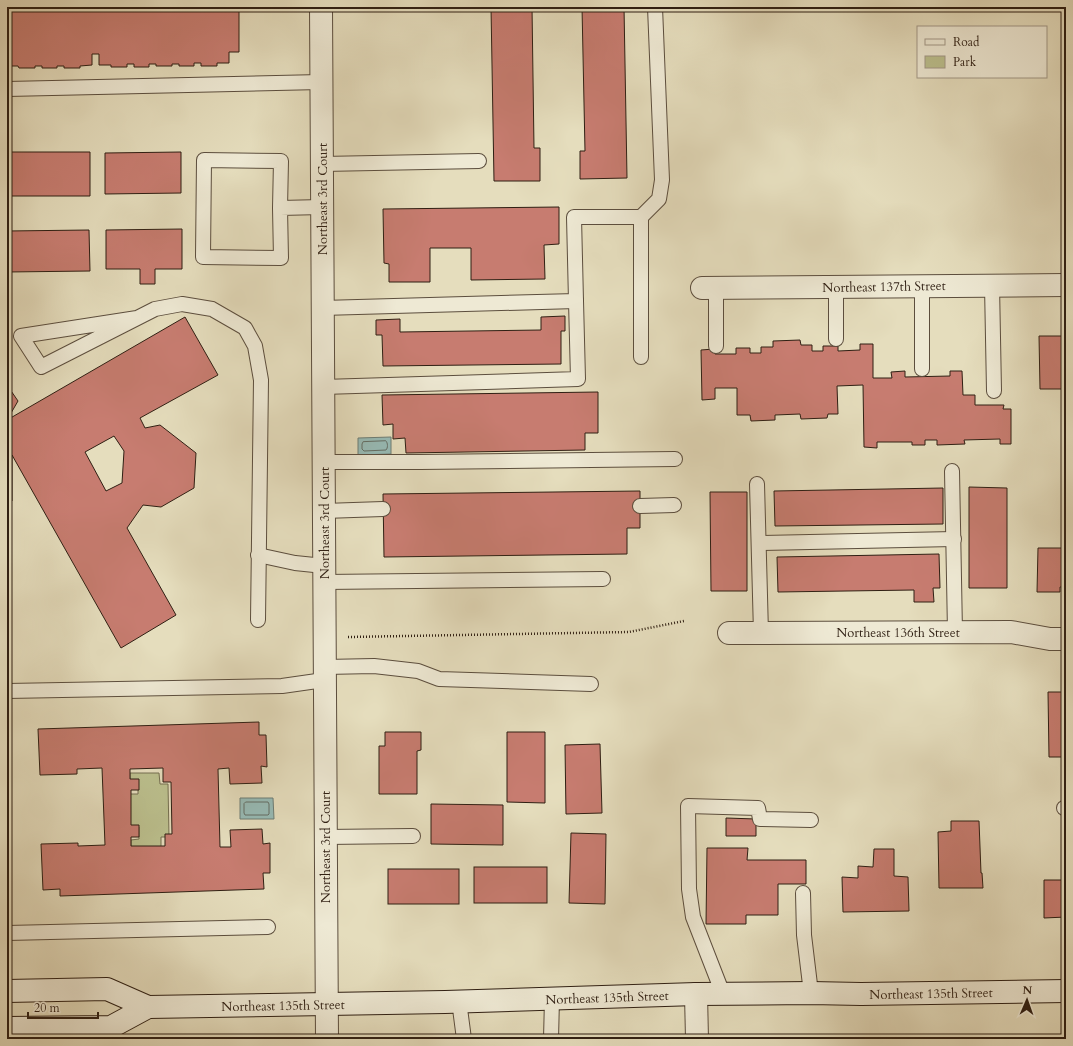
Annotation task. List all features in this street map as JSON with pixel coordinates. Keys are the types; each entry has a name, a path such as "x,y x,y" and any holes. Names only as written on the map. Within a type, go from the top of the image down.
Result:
{"street":[{"name":"Northeast 3rd Court","path":"321,7 327,1039"},
{"name":"Northeast 137th Street","path":"709,288 1066,285"},
{"name":"Northeast 136th Street","path":"729,633 1011,632 1050,639 1066,639"},
{"name":"Northeast 135th Street","path":"7,991 107,989 148,1007 552,999 696,994 861,994 1066,990"},
{"path":"696,994 697,1039"},
{"name":"Northeast 135th Street","path":"7,1028 30,1034 111,1027 148,1007"}],"lane":[{"path":"640,357 641,217 659,199 662,180 656,7"},
{"path":"7,89 321,82"},
{"path":"204,160 281,161 280,208 281,258 203,257 204,160"},
{"path":"322,164 479,161"},
{"path":"280,208 322,207"},
{"path":"323,387 578,379 574,217 641,217"},
{"path":"992,285 994,391"},
{"path":"922,286 922,369"},
{"path":"836,287 836,339"},
{"path":"709,288 716,346"},
{"path":"322,308 576,301"},
{"path":"137,318 21,336 41,368 155,309 182,304 212,309 245,328 255,346 261,380 258,620"},
{"path":"323,462 675,459"},
{"path":"952,471 955,632"},
{"path":"757,484 761,633"},
{"path":"640,506 674,505"},
{"path":"324,511 383,509"},
{"path":"758,543 954,538"},
{"path":"258,555 295,563 324,574 603,579"},
{"path":"7,691 282,686 325,674 374,666 418,670 439,679 591,684"},
{"path":"723,994 694,917 689,889 688,806 758,808 760,819 811,820"},
{"path":"325,837 413,836"},
{"path":"804,893 804,935 812,993"},
{"path":"7,933 268,928"},
{"path":"551,1039 552,999"},
{"path":"459,1001 464,1039"}],"path":[{"path":"345,637 629,632 684,621"}],"green space":[{"path":"130,773 159,773 160,784 168,784 169,837 161,837 161,849 131,849 131,840 139,839 139,827 130,827 130,794 138,794 138,782 130,782"}],"water":[{"path":"391,437 391,454 358,455 358,438"},
{"path":"240,798 273,798 274,819 240,819"}],"building":[{"path":"7,7 91,7 91,10 98,10 98,7 239,7 239,52 229,52 229,63 217,63 217,66 201,66 201,63 194,63 194,66 179,66 179,64 172,64 172,66 156,66 156,64 149,64 149,67 134,67 134,64 127,64 127,67 111,67 111,65 99,65 99,54 92,54 92,65 80,66 80,68 64,68 64,66 57,66 57,68 42,68 42,66 35,66 35,68 19,68 18,66 7,66"},
{"path":"491,7 532,7 534,148 540,148 540,181 494,181"},
{"path":"582,7 624,7 627,178 580,179 580,151 585,151"},
{"path":"7,142 11,142 11,152 90,152 90,196 7,196"},
{"path":"181,152 181,193 105,194 105,153"},
{"path":"559,207 559,244 544,245 545,279 471,280 471,248 430,248 430,282 389,282 389,264 384,263 383,209"},
{"path":"182,229 182,269 155,269 155,284 140,284 140,269 106,269 106,230"},
{"path":"89,230 90,271 7,272 7,231"},
{"path":"565,316 565,331 561,331 561,364 383,366 382,335 376,335 376,320 400,319 400,332 541,330 541,317"},
{"path":"185,317 218,375 140,418 145,428 160,425 196,453 194,488 161,507 143,505 127,528 176,615 121,648 12,455 12,501 7,504 7,420","holes":["114,436 124,451 122,483 106,491 85,452"]},
{"path":"1039,336 1066,336 1066,389 1040,389"},
{"path":"800,340 801,345 812,345 812,351 823,351 823,346 838,346 838,351 860,350 860,344 873,344 873,378 892,378 891,372 905,371 905,377 950,376 950,371 962,371 963,395 975,395 975,405 1004,405 1003,409 1011,409 1011,444 1000,444 1000,439 964,440 965,444 937,445 937,440 925,440 925,445 912,445 912,442 877,442 877,448 864,447 863,385 837,386 838,414 828,414 827,418 801,419 800,414 775,415 775,420 751,421 750,415 737,415 737,388 715,388 715,399 702,400 701,350 714,349 715,354 736,354 736,348 750,348 750,353 761,353 761,347 773,347 773,341"},
{"path":"7,385 18,401 7,420"},
{"path":"598,392 598,433 585,433 585,450 406,453 405,438 393,439 393,424 383,425 382,395"},
{"path":"969,487 1007,488 1007,588 969,588"},
{"path":"943,488 943,524 775,526 774,491"},
{"path":"640,491 640,528 627,528 627,554 384,557 383,494"},
{"path":"710,492 747,492 747,591 711,591"},
{"path":"1038,548 1066,548 1066,587 1060,587 1060,592 1037,592"},
{"path":"939,554 940,588 933,588 934,602 914,602 914,590 778,592 777,557"},
{"path":"1048,692 1066,692 1066,757 1049,757"},
{"path":"259,722 259,735 266,735 267,767 261,766 262,783 230,784 229,768 218,769 220,847 231,847 230,830 262,829 263,844 270,843 270,873 263,873 264,889 60,896 60,889 43,890 41,844 78,843 78,846 105,845 102,768 77,769 77,774 40,775 38,729","holes":["163,768 163,782 171,782 172,834 165,834 165,846 131,846 131,837 139,837 139,825 131,825 131,790 139,790 139,779 130,779 130,769"]},
{"path":"385,732 421,732 421,750 417,751 417,794 379,794 379,746 385,746"},
{"path":"507,732 545,732 545,803 507,802"},
{"path":"600,744 602,813 566,814 565,745"},
{"path":"431,804 503,805 503,845 431,844"},
{"path":"726,818 756,819 756,836 726,836"},
{"path":"951,821 979,821 983,888 939,888 938,832 951,831"},
{"path":"571,833 606,834 605,904 569,903"},
{"path":"707,848 748,848 747,860 806,860 806,884 778,884 778,915 746,915 746,924 706,924"},
{"path":"874,849 894,849 894,876 908,877 909,911 843,912 842,877 858,878 858,866 873,867"},
{"path":"474,867 547,867 547,903 474,903"},
{"path":"388,869 459,869 459,904 388,904"},
{"path":"1044,880 1066,880 1066,917 1044,918"}]}
